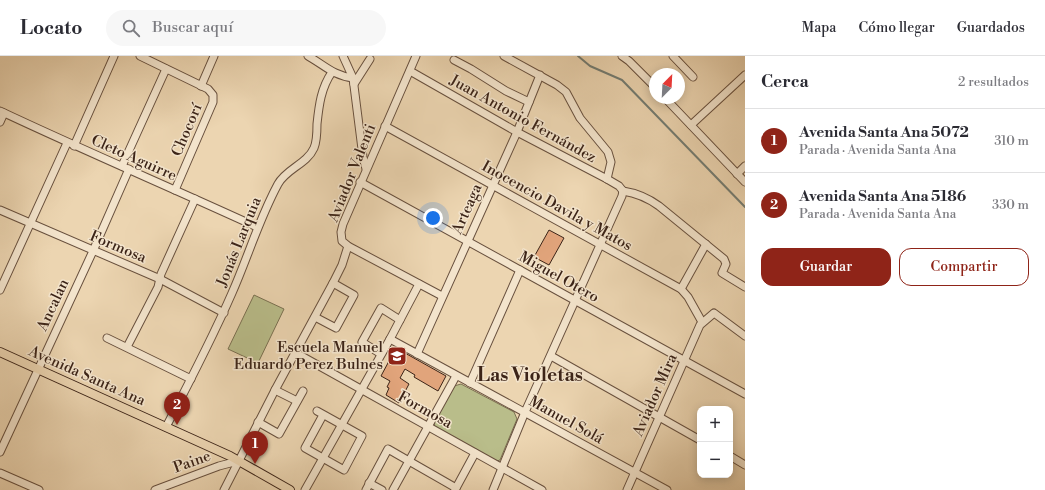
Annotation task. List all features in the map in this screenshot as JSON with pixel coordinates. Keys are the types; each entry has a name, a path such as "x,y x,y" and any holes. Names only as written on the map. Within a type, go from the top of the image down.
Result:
{"main road":[{"name":"Avenida Santa Ana","path":"0,352 238,461 290,490"}],"street":[{"path":"0,290 30,224 71,145 114,56"},
{"path":"140,56 201,86 214,56"},
{"path":"308,56 332,72 353,81"},
{"path":"343,56 353,81 363,157 366,169"},
{"name":"Aviador Valenti","path":"348,246 342,240 341,228 416,56"},
{"path":"504,56 540,75 566,92 580,118 608,152 611,162 607,179"},
{"path":"624,56 649,82"},
{"path":"674,56 693,77"},
{"path":"353,81 370,59"},
{"path":"454,60 506,91 529,102"},
{"name":"Ancalan","path":"0,452 93,251 166,69"},
{"name":"Juan Antonio Fernández","path":"410,71 517,132 607,179 619,186 623,191"},
{"name":"Jonás Larquia","path":"166,427 224,313 242,271 257,227 281,178 309,156 314,149 316,142 318,110 324,85 332,72"},
{"name":"Arteaga","path":"417,354 517,132 540,75"},
{"path":"691,125 745,75"},
{"name":"Chocorí","path":"175,190 214,99 211,92 201,86"},
{"path":"671,104 745,182"},
{"path":"0,122 2,112"},
{"name":"Cleto Aguirre","path":"2,112 71,145 257,227"},
{"name":"Inocencio Davila y Matos","path":"385,126 681,289 688,297 702,322"},
{"path":"737,174 745,166"},
{"name":"Miguel Otero","path":"360,182 745,394"},
{"path":"492,490 623,191 637,194 654,202 724,259 726,264 722,273 745,287"},
{"path":"127,347 158,287 161,274 196,199"},
{"name":"Formosa","path":"0,210 160,280 224,313"},
{"path":"681,289 706,244"},
{"path":"224,490 258,422 333,283 342,265 348,246 442,296"},
{"path":"470,384 520,270"},
{"path":"315,317 336,328 354,294 333,283"},
{"path":"305,490 390,339 419,284"},
{"path":"381,354 362,342 373,322 381,308 400,320"},
{"name":"Aviador Mira","path":"627,490 702,322 714,313 745,336"},
{"path":"107,338 191,378"},
{"name":"Manuel Solá","path":"390,339 470,384 525,412 667,490"},
{"name":"Formosa","path":"296,353 542,490"},
{"path":"551,356 697,438"},
{"path":"394,490 456,376"},
{"path":"275,390 297,401"},
{"path":"258,422 279,434 302,391"},
{"path":"320,413 342,425 362,436 344,470 305,448 320,413"},
{"path":"382,490 368,487 388,450 455,489 475,453"},
{"path":"733,458 745,465"},
{"name":"Paine","path":"155,490 219,466 238,461"},
{"path":"0,473 39,490"}],"green space":[{"path":"254,295 284,309 258,363 228,349"},
{"path":"461,384 514,412 517,419 500,460 494,462 435,428 434,423 454,386"}],"building":[{"path":"549,230 564,238 549,265 534,257"},
{"path":"396,348 446,376 438,391 414,377 415,375 405,369 400,378 409,384 399,403 386,395 389,388 387,387 390,381 381,376"}],"waterway":[{"path":"578,56 590,66 622,80 745,207"}],"place":[{"name":"Escuela Manuel Eduardo Perez Bulnes","path":"397,356"},
{"name":"Avenida Santa Ana 5186","path":"177,425"},
{"name":"Avenida Santa Ana 5072","path":"255,464"}],"district":[{"name":"Las Violetas","path":"530,375"}]}
